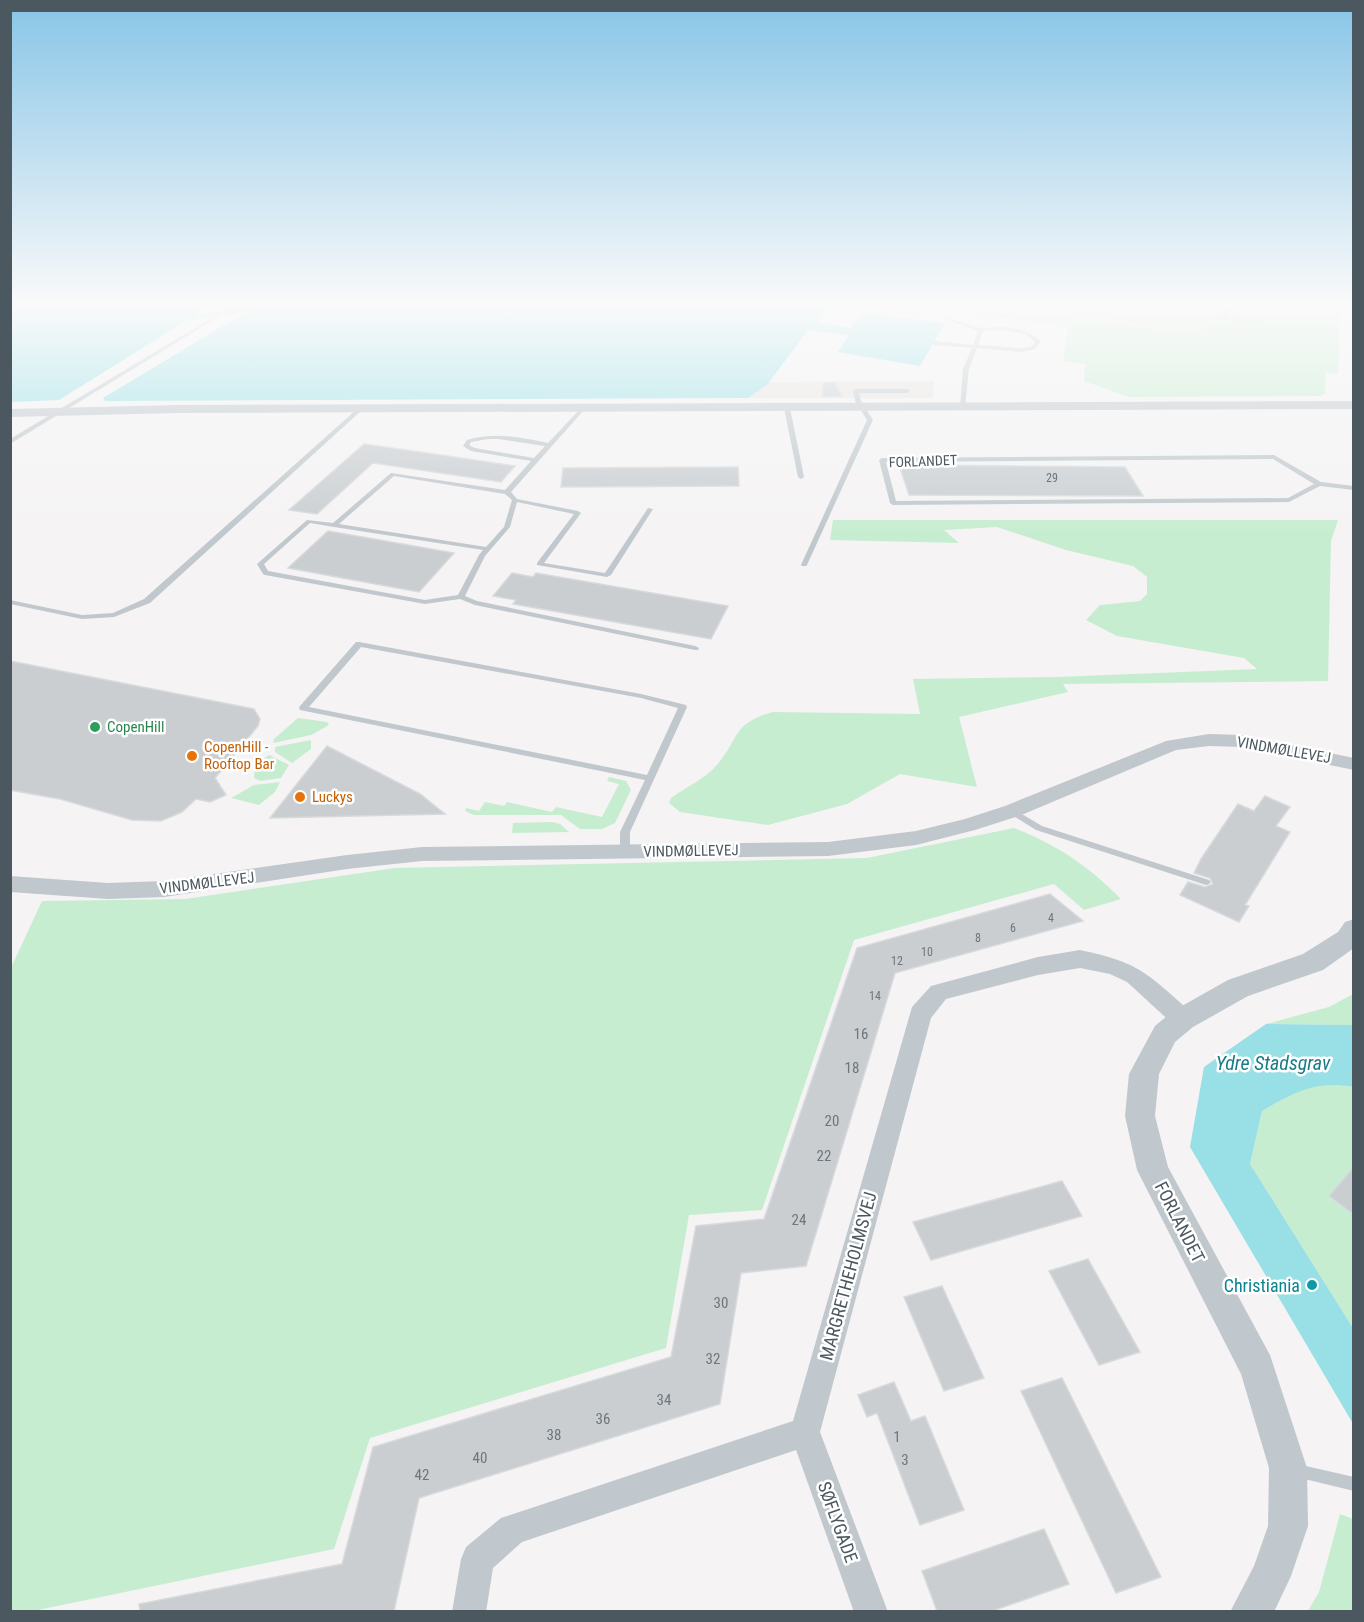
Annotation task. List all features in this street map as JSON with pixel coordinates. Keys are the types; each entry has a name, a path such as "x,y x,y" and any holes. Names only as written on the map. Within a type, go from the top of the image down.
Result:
{"street":[{"path":"10,412 1353,405"},
{"name":"VINDMØLLEVEJ","path":"10,884 108,891 164,889 347,862 423,854 849,847 916,838 1012,811 1172,745 1209,740 1242,741 1353,764"},
{"name":"FORLANDET","path":"1251,1611 1270,1576 1288,1526 1288,1468 1257,1368 1153,1170 1140,1116 1144,1074 1165,1034 1183,1019 1238,988 1313,962 1347,939 1353,929"},
{"name":"MARGRETHEHOLMSVEJ","path":"805,1432 920,1014 939,992 1038,966 1080,959 1115,966 1135,976 1183,1019"},
{"path":"469,1611 478,1559 512,1529 805,1432"},
{"name":"SØFLYGADE","path":"805,1432 871,1611"}],"lane":[{"path":"10,442 107,383"},
{"path":"962,407 965,383"},
{"path":"804,566 870,420 862,408 856,391 906,391"},
{"path":"787,408 801,477"},
{"path":"507,492 582,409"},
{"path":"10,602 82,617 114,615 147,601 359,410"},
{"path":"535,460 473,450 466,446 469,441 478,437 495,436 549,445"},
{"name":"FORLANDET","path":"1319,484 1289,500 893,503 882,460 1274,457 1319,484 1353,488"},
{"path":"334,525 393,474 507,492 515,500 578,513 539,564 607,576 650,509"},
{"path":"461,597 488,549 507,527 515,500"},
{"path":"488,549 309,521 260,564 265,573 425,602 461,597 475,603 695,648"},
{"path":"625,852 625,832 648,778 683,707 641,696 359,644 303,708 648,778"},
{"path":"1012,811 1040,828 1123,857 1206,882"},
{"path":"1288,1468 1353,1484"}],"shaded area":[{"path":"768,383 934,383 933,398 748,398"}],"green space":[{"path":"1089,383 1326,383 1325,394 1320,396 1129,397"},
{"path":"833,520 1338,520 1331,541 1328,681 1063,684 1068,692 959,717 977,787 900,774 847,804 768,825 680,812 669,803 671,798 701,779 717,765 743,726 760,716 773,712 920,714 913,679 1057,677 1257,669 1244,658 1117,636 1086,620 1100,605 1140,601 1147,594 1147,577 1133,566 1066,550 997,527 944,530 959,543 830,540"},
{"path":"298,718 327,722 329,725 311,735 273,743 274,739"},
{"path":"311,740 311,749 292,763 275,752 275,747"},
{"path":"269,755 289,765 281,778 260,781 254,778 255,764"},
{"path":"609,777 626,781 631,790 615,823 602,829 580,829 561,815 474,815 465,811 466,808 479,811 485,802 504,806 507,802 552,812 556,807 602,817 619,784 607,781"},
{"path":"280,782 275,792 259,805 231,798 254,785"},
{"path":"552,822 560,824 569,832 512,833 513,823"},
{"path":"1014,828 1059,849 1096,876 1121,899 1084,910 1054,884 854,940 762,1210 689,1215 666,1348 370,1438 334,1549 33,1611 11,1611 10,970 42,901 185,899 395,868 867,858"},
{"path":"1353,994 1353,1025 1266,1024 1329,1007"},
{"path":"1332,1083 1353,1087 1353,1328 1250,1164 1262,1111 1299,1090"},
{"path":"1340,1514 1353,1519 1353,1611 1308,1611 1319,1592"}],"water":[{"path":"11,383 87,383 59,400 11,402"},
{"path":"128,383 769,383 748,398 105,401 103,398"},
{"name":"Ydre Stadsgrav","path":"1266,1024 1353,1025 1353,1087 1327,1085 1306,1089 1262,1111 1250,1164 1353,1328 1352,1422 1190,1147 1204,1067"}],"building":[{"path":"823,383 834,383 843,397 822,397"},
{"path":"364,444 515,466 501,482 373,463 317,514 289,510"},
{"path":"899,465 1125,467 1143,496 909,495"},
{"path":"738,467 739,486 561,487 563,468"},
{"path":"328,531 454,553 419,592 288,568"},
{"path":"512,573 533,577 536,573 728,606 711,639 513,604 516,600 493,596"},
{"path":"10,661 254,709 260,719 258,726 215,778 226,795 210,802 196,799 182,812 161,821 132,820 60,799 10,790"},
{"path":"327,746 420,794 445,814 270,818"},
{"path":"1265,796 1290,807 1276,826 1290,832 1245,905 1249,906 1239,922 1180,895 1188,882 1205,887 1213,884 1210,878 1194,873 1201,859 1238,804 1254,811"},
{"path":"1050,894 1083,921 895,973 806,1266 741,1273 720,1404 419,1498 394,1611 140,1611 139,1604 342,1564 373,1447 671,1357 696,1226 764,1219 857,948"},
{"path":"1353,1168 1353,1214 1329,1196"},
{"path":"1062,1181 1082,1216 931,1260 913,1222"},
{"path":"1088,1259 1140,1352 1099,1365 1049,1271"},
{"path":"942,1286 984,1378 944,1391 904,1297"},
{"path":"1062,1378 1161,1577 1116,1593 1021,1391"},
{"path":"894,1382 911,1421 925,1416 964,1510 920,1525 877,1413 867,1417 858,1395"},
{"path":"1044,1529 1069,1584 992,1611 937,1611 922,1571"}],"place":[{"name":"CopenHill","path":"95,727"},
{"name":"CopenHill - Rooftop Bar","path":"192,756"},
{"name":"Luckys","path":"300,797"},
{"name":"Christiania","path":"1312,1285"}]}
